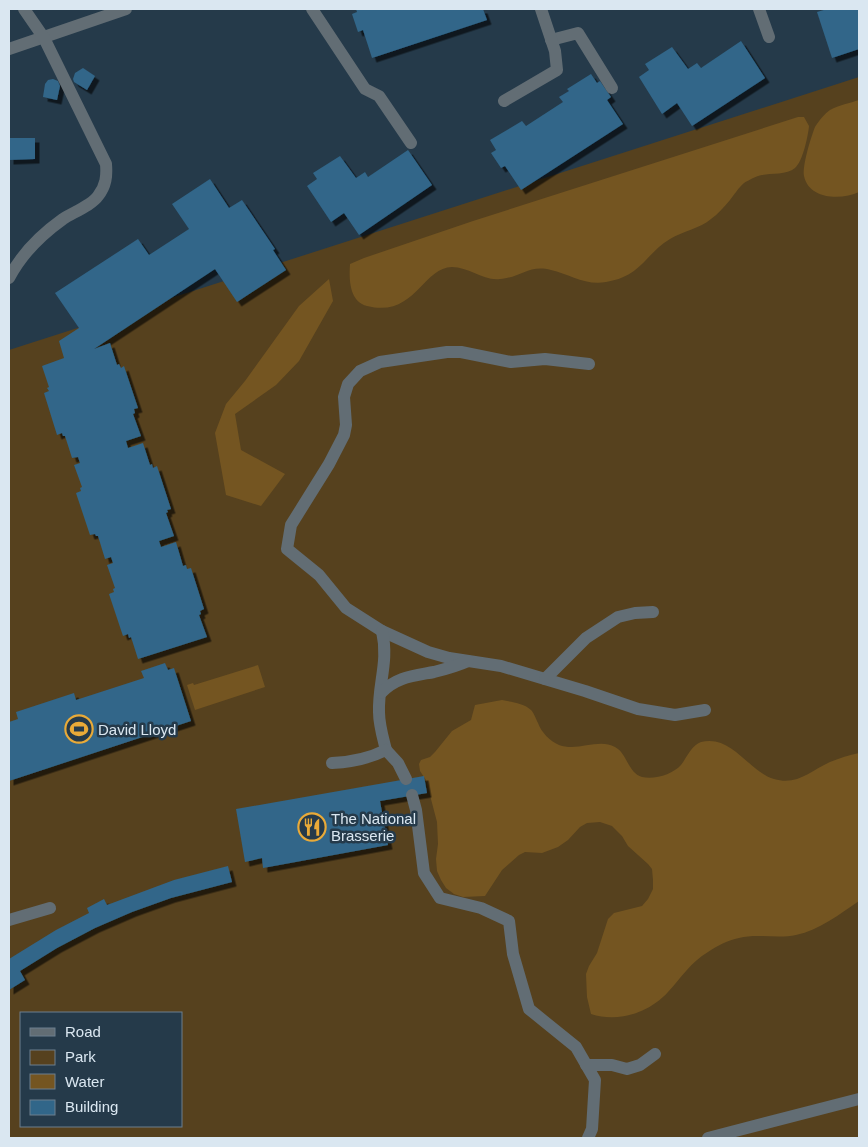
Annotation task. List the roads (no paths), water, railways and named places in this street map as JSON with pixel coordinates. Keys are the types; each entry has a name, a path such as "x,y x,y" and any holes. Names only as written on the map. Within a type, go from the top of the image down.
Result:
{"street":[{"path":"9,278 16,265 42,236 62,220 98,198 107,179 106,164 44,38 24,9"},
{"path":"9,49 126,9"},
{"path":"312,9 365,89 379,96 411,143"},
{"path":"504,101 557,70 555,51 541,9"},
{"path":"759,9 769,38"},
{"path":"551,40 578,33 612,88"},
{"path":"589,364 546,359 511,362 461,352 447,352 380,362 360,371 348,384 344,397 346,425 344,436 291,525 287,549 319,575 346,608 382,631 428,652 501,666 638,709 675,715 705,710"},
{"path":"545,679 586,638 618,617 635,612 653,612"},
{"path":"382,631 385,644 385,658 379,711 380,723 386,750 398,763 406,779"},
{"path":"381,693 392,683 405,677 445,669 468,661"},
{"path":"332,763 374,757 386,750"},
{"path":"412,795 416,810 424,873 434,890 440,898 481,908 509,921 512,954 529,1009 576,1047 595,1080 592,1129 588,1138"},
{"path":"9,920 50,908"},
{"path":"586,1065 612,1066 627,1069 640,1066 655,1054"},
{"path":"708,1138 859,1099"}],"water":[{"path":"859,100 859,192 852,195 835,197 819,194 807,184 804,176 809,144 815,127 830,110"},
{"path":"798,117 804,117 809,126 803,154 795,168 783,173 766,174 744,183 714,217 670,239 635,270 618,279 599,283 578,279 558,272 537,269 507,278 494,279 452,267 442,269 433,275 407,299 396,305 383,308 367,306 361,303 351,289 350,264 364,258 473,221"},
{"path":"329,279 333,301 299,361 276,385 235,414 241,450 285,474 261,506 226,495 215,433 226,404 299,306"},
{"path":"258,665 265,687 195,710 187,685 193,683 194,685"},
{"path":"502,700 517,703 531,710 544,733 559,745 573,747 602,744 615,747 637,775 647,778 663,776 673,771 681,765 692,748 701,742 712,741 722,743 765,775 782,781 797,779 830,762 859,753 859,901 829,921 805,933 789,936 753,936 731,940 719,945 696,960 668,992 652,1006 642,1011 622,1017 591,1014 587,997 586,974 597,953 608,919 614,913 642,906 653,889 652,869 628,846 622,836 612,826 600,822 587,823 558,847 542,853 525,852 519,855 502,870 485,896 463,897 454,894 446,888 437,871 437,822 426,780 420,771 419,764 421,760 430,757 435,752 452,731 471,720 475,705"}],"place":[{"name":"David Lloyd","path":"79,729"},
{"name":"The National Brasserie","path":"312,827"}]}
